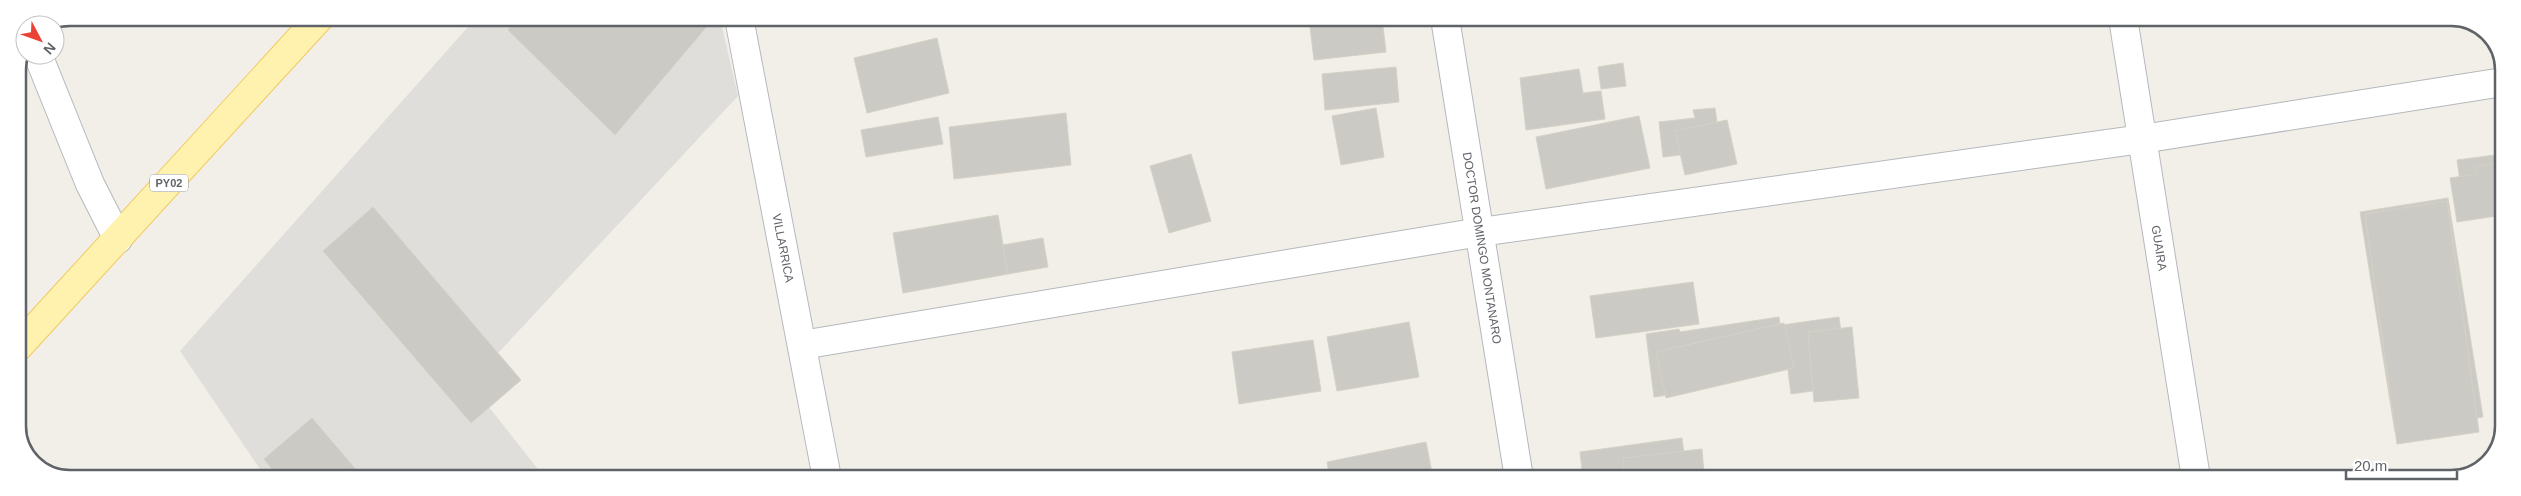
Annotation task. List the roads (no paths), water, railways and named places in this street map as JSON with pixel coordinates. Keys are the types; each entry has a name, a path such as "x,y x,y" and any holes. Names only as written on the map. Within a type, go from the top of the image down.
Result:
{"main road":[{"name":"PY02","path":"26,338 311,26"}],"street":[{"name":"VILLARRICA","path":"741,26 825,470"},
{"name":"DOCTOR DOMINGO MONTANARO","path":"1446,26 1518,470"},
{"name":"GUAIRA","path":"2124,26 2195,470"},
{"path":"42,65 90,184 118,239"},
{"path":"802,345 1480,232 2142,139 2495,83"}]}
